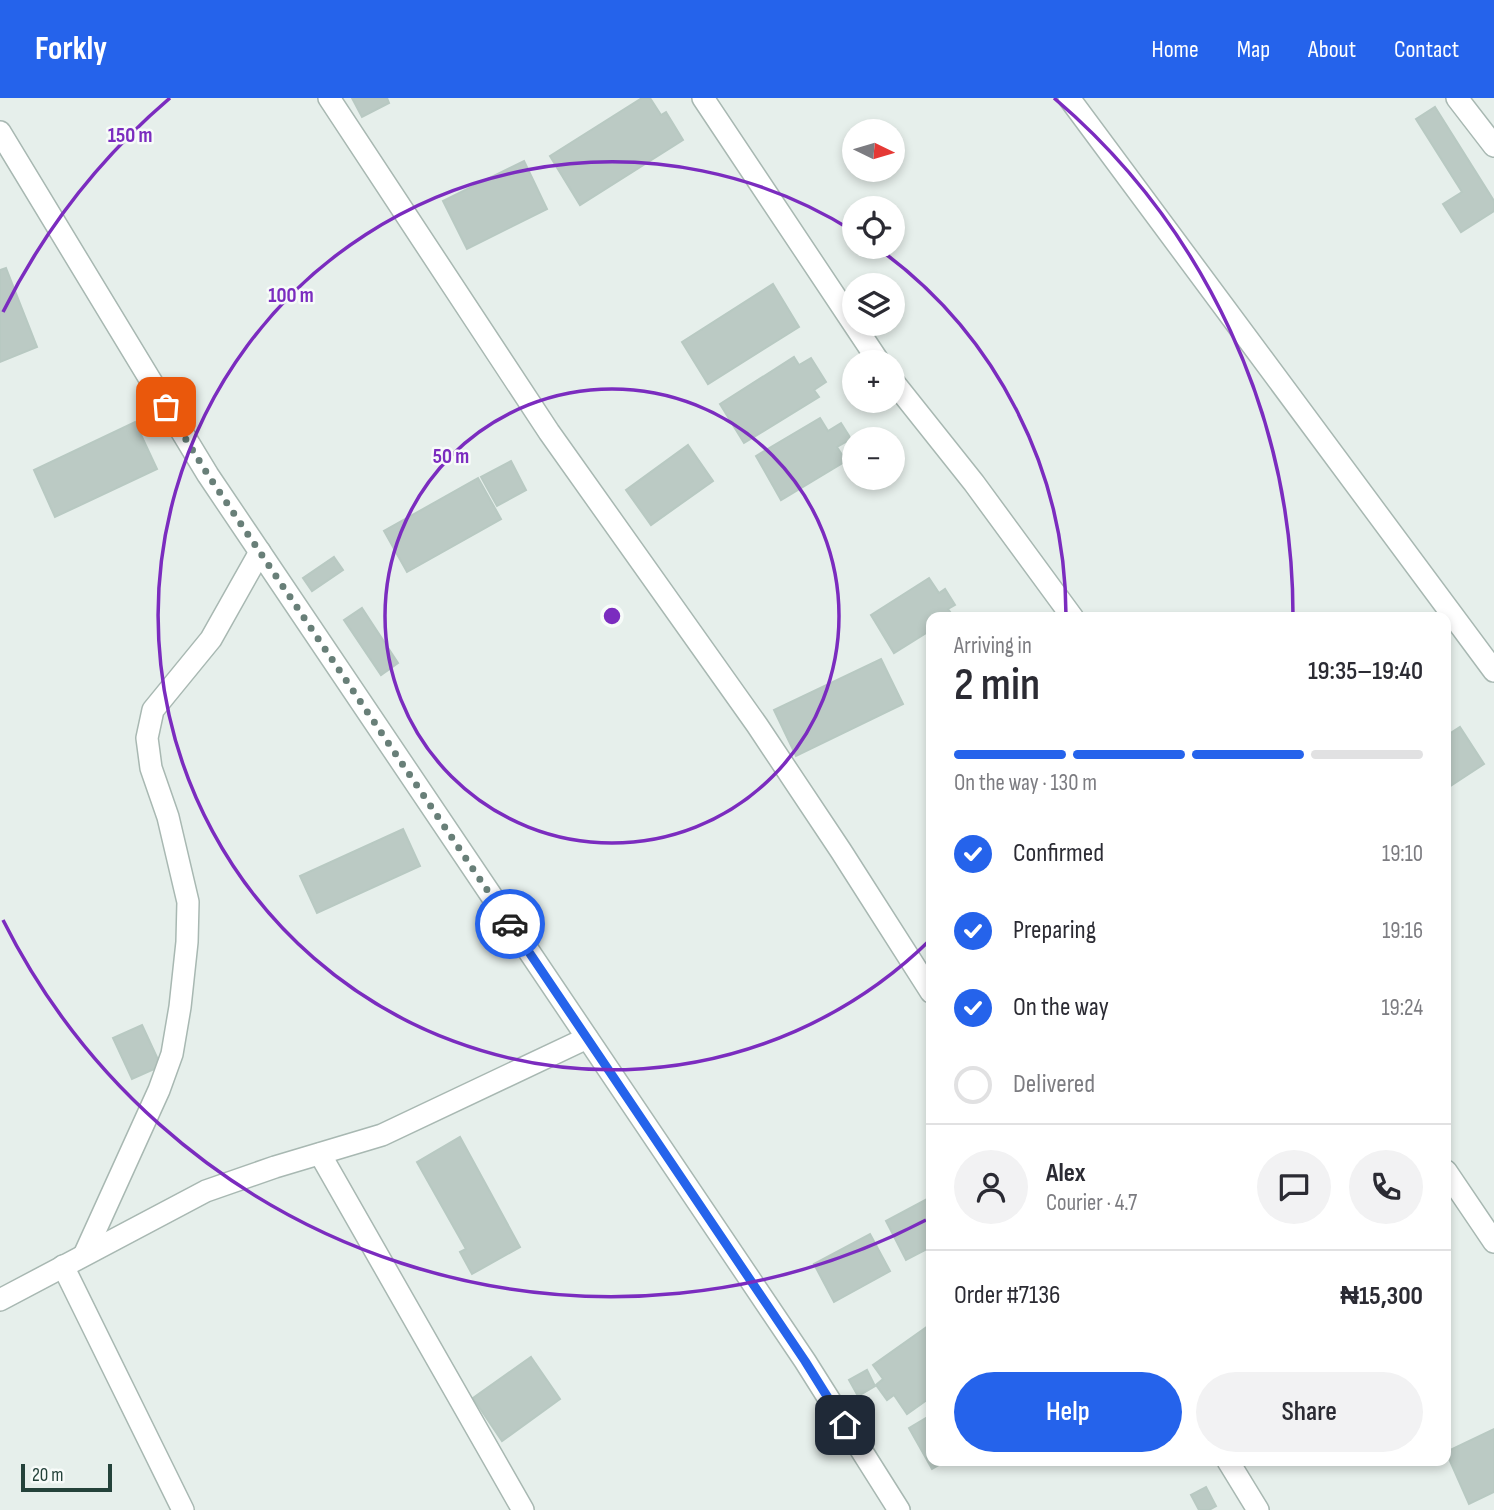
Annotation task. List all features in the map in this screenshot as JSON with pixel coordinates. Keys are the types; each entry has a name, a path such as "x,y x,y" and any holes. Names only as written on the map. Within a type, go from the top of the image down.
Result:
{"street":[{"path":"329,98 549,432 757,725 926,984"},
{"path":"703,98 869,350"},
{"path":"1069,98 1450,612"},
{"path":"1457,98 1494,146"},
{"path":"0,132 208,475 805,1361 899,1510"},
{"path":"905,396 974,483 1069,612"},
{"path":"85,1253 159,1090 172,1054 180,1007 188,902 168,817 151,768 148,738 153,710 211,639 260,552"},
{"path":"1451,613 1494,671"},
{"path":"0,1300 206,1191 382,1135 587,1038"},
{"path":"320,1154 523,1510"},
{"path":"1451,1178 1494,1242"},
{"path":"64,1266 183,1510"},
{"path":"1231,1466 1258,1510"}],"building":[{"path":"352,98 387,98 389,103 362,117"},
{"path":"642,98 650,98 661,115 666,112 683,140 580,205 550,156"},
{"path":"1435,107 1494,201 1494,211 1461,232 1443,204 1462,192 1416,119"},
{"path":"524,161 547,209 467,249 443,201"},
{"path":"6,268 37,347 0,362 0,270"},
{"path":"773,284 799,327 708,384 682,342"},
{"path":"794,357 799,365 811,358 826,382 814,390 819,397 744,443 720,404"},
{"path":"820,418 828,431 841,423 844,427 842,444 837,447 842,455 842,463 781,500 756,456"},
{"path":"135,422 157,469 55,517 34,470"},
{"path":"688,445 713,481 651,525 626,490"},
{"path":"511,461 526,490 497,506 481,477"},
{"path":"478,478 501,519 407,572 384,531"},
{"path":"334,557 343,570 312,591 303,578"},
{"path":"929,578 939,593 945,589 955,605 948,609 950,612 926,612 926,633 894,653 871,615"},
{"path":"362,608 398,663 381,675 344,620"},
{"path":"881,659 903,704 796,756 774,710"},
{"path":"1460,727 1484,764 1451,786 1451,733"},
{"path":"403,829 420,866 317,913 300,876"},
{"path":"142,1025 161,1066 132,1079 113,1038"},
{"path":"460,1137 520,1247 472,1274 460,1252 466,1249 417,1162"},
{"path":"926,1200 926,1250 906,1260 886,1221"},
{"path":"870,1234 890,1271 834,1302 814,1264"},
{"path":"926,1327 926,1401 907,1414 894,1395 887,1400 876,1385 883,1379 873,1365"},
{"path":"531,1357 560,1399 502,1441 473,1398"},
{"path":"867,1370 875,1386 858,1396 849,1380"},
{"path":"926,1418 926,1458 909,1428"},
{"path":"1494,1429 1494,1492 1469,1504 1451,1463 1451,1450"},
{"path":"1206,1487 1216,1506 1209,1510 1199,1510 1191,1495"}],"way so far":[{"path":"166,407 208,475 510,924"}],"route":[{"path":"510,924 805,1361 845,1425"}]}
